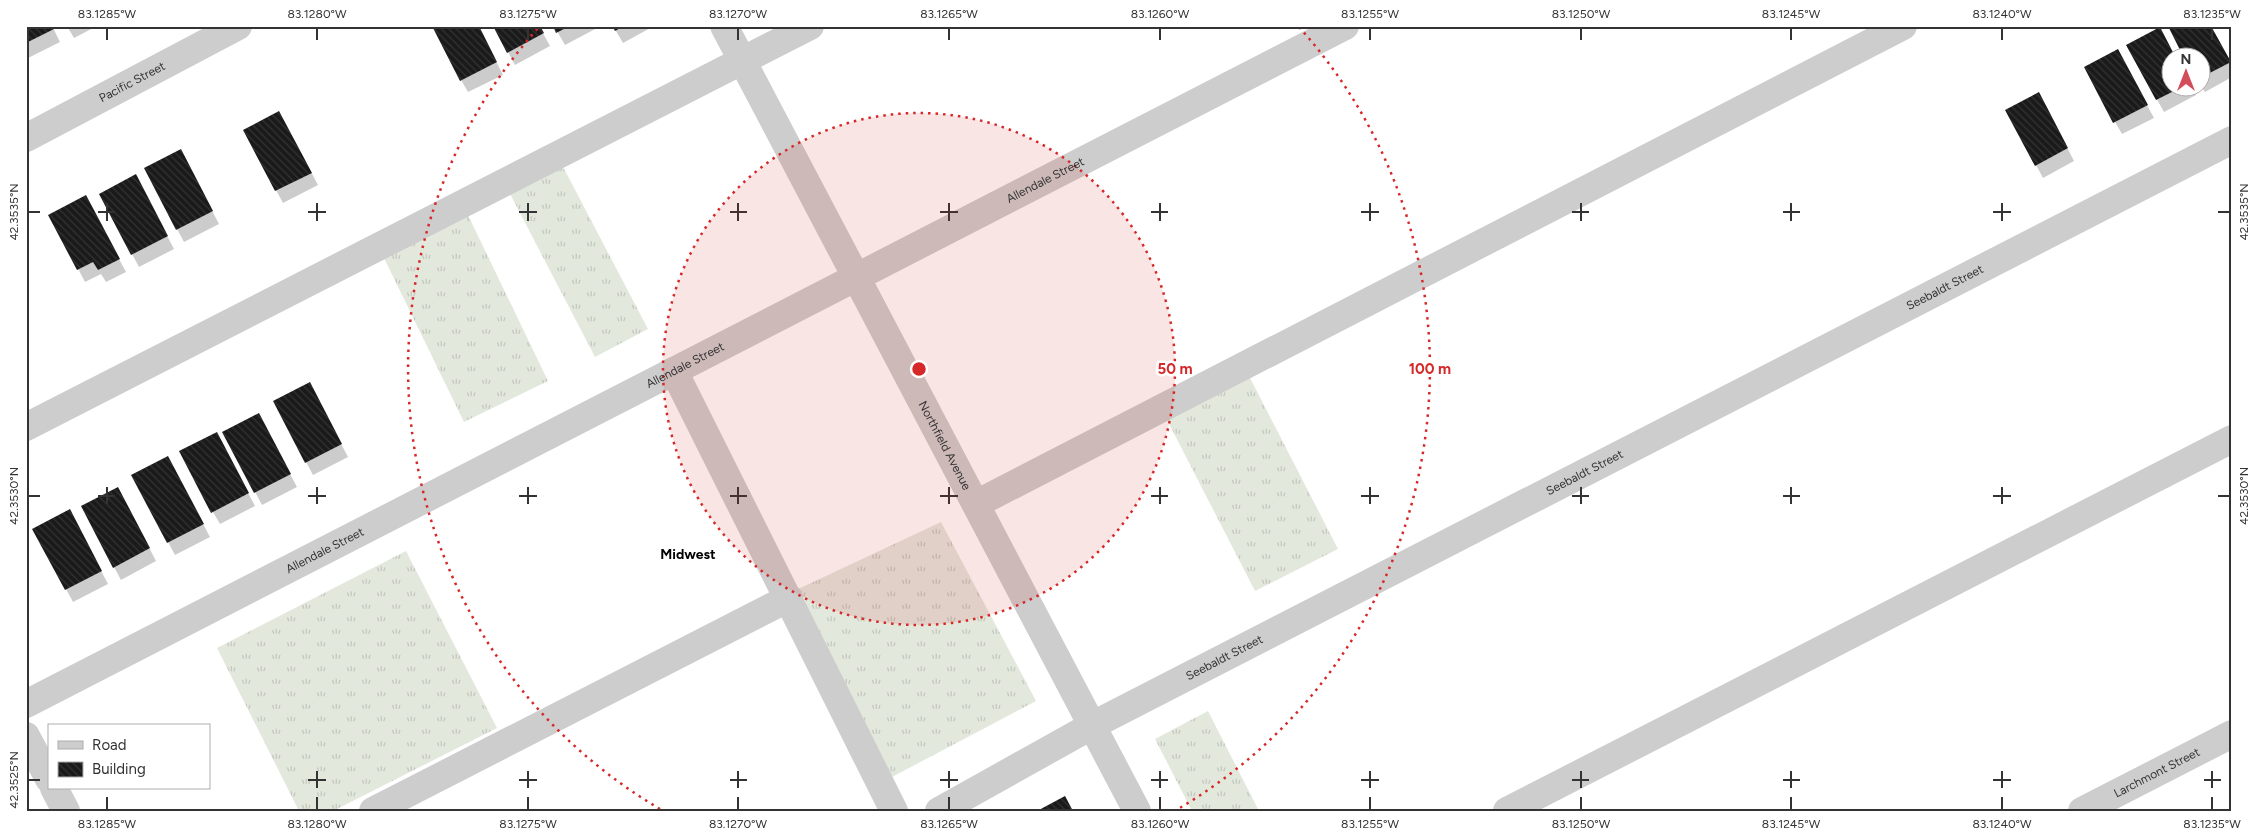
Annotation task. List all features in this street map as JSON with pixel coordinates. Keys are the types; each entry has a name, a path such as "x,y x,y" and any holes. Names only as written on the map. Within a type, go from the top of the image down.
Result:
{"street":[{"name":"Pacific Street","path":"26,138 238,26"},
{"name":"Northfield Avenue","path":"724,26 1137,811"},
{"path":"26,427 810,26"},
{"name":"Allendale Street","path":"26,704 1345,26"},
{"path":"976,504 1903,26"},
{"name":"Seebaldt Street","path":"940,811 1092,725 2232,140"},
{"path":"674,371 894,811"},
{"path":"1506,811 2232,439"},
{"path":"373,811 789,598"},
{"name":"Larchmont Street","path":"2082,811 2232,734"},
{"path":"26,736 48,777"},
{"path":"55,790 66,811"}],"green space":[{"path":"560,161 648,329 595,357 507,188"},
{"path":"467,213 548,381 464,422 382,254"},
{"path":"1248,374 1338,549 1255,591 1165,416"},
{"path":"941,522 1036,701 892,777 796,590"},
{"path":"406,551 497,728 333,811 299,811 217,648"},
{"path":"1208,711 1259,811 1192,811 1155,739"}],"building":[{"path":"26,26 53,26 54,29 26,43"},
{"path":"432,26 479,26 497,62 460,81"},
{"path":"493,26 540,26 544,33 507,53"},
{"path":"553,26 570,26 556,33"},
{"path":"612,26 624,26 615,31"},
{"path":"2168,26 2211,26 2231,62 2210,73 2210,48 2179,48"},
{"path":"2160,27 2171,48 2160,48 2160,98 2156,100 2126,45"},
{"path":"2118,49 2148,105 2113,123 2084,67"},
{"path":"2039,92 2068,148 2035,166 2005,110"},
{"path":"279,111 312,173 275,191 243,130"},
{"path":"181,149 213,211 176,230 144,168"},
{"path":"136,174 168,236 131,255 99,194"},
{"path":"86,195 120,259 98,270 93,262 77,270 48,215"},
{"path":"310,382 342,444 305,463 273,401"},
{"path":"259,413 291,474 254,493 222,432"},
{"path":"217,432 249,493 211,513 179,451"},
{"path":"168,456 204,524 167,543 131,475"},
{"path":"118,487 150,548 113,568 81,506"},
{"path":"70,509 102,571 65,590 32,529"},
{"path":"1065,796 1073,811 1037,811"}],"district":[{"name":"Midwest","path":"688,554"}]}
